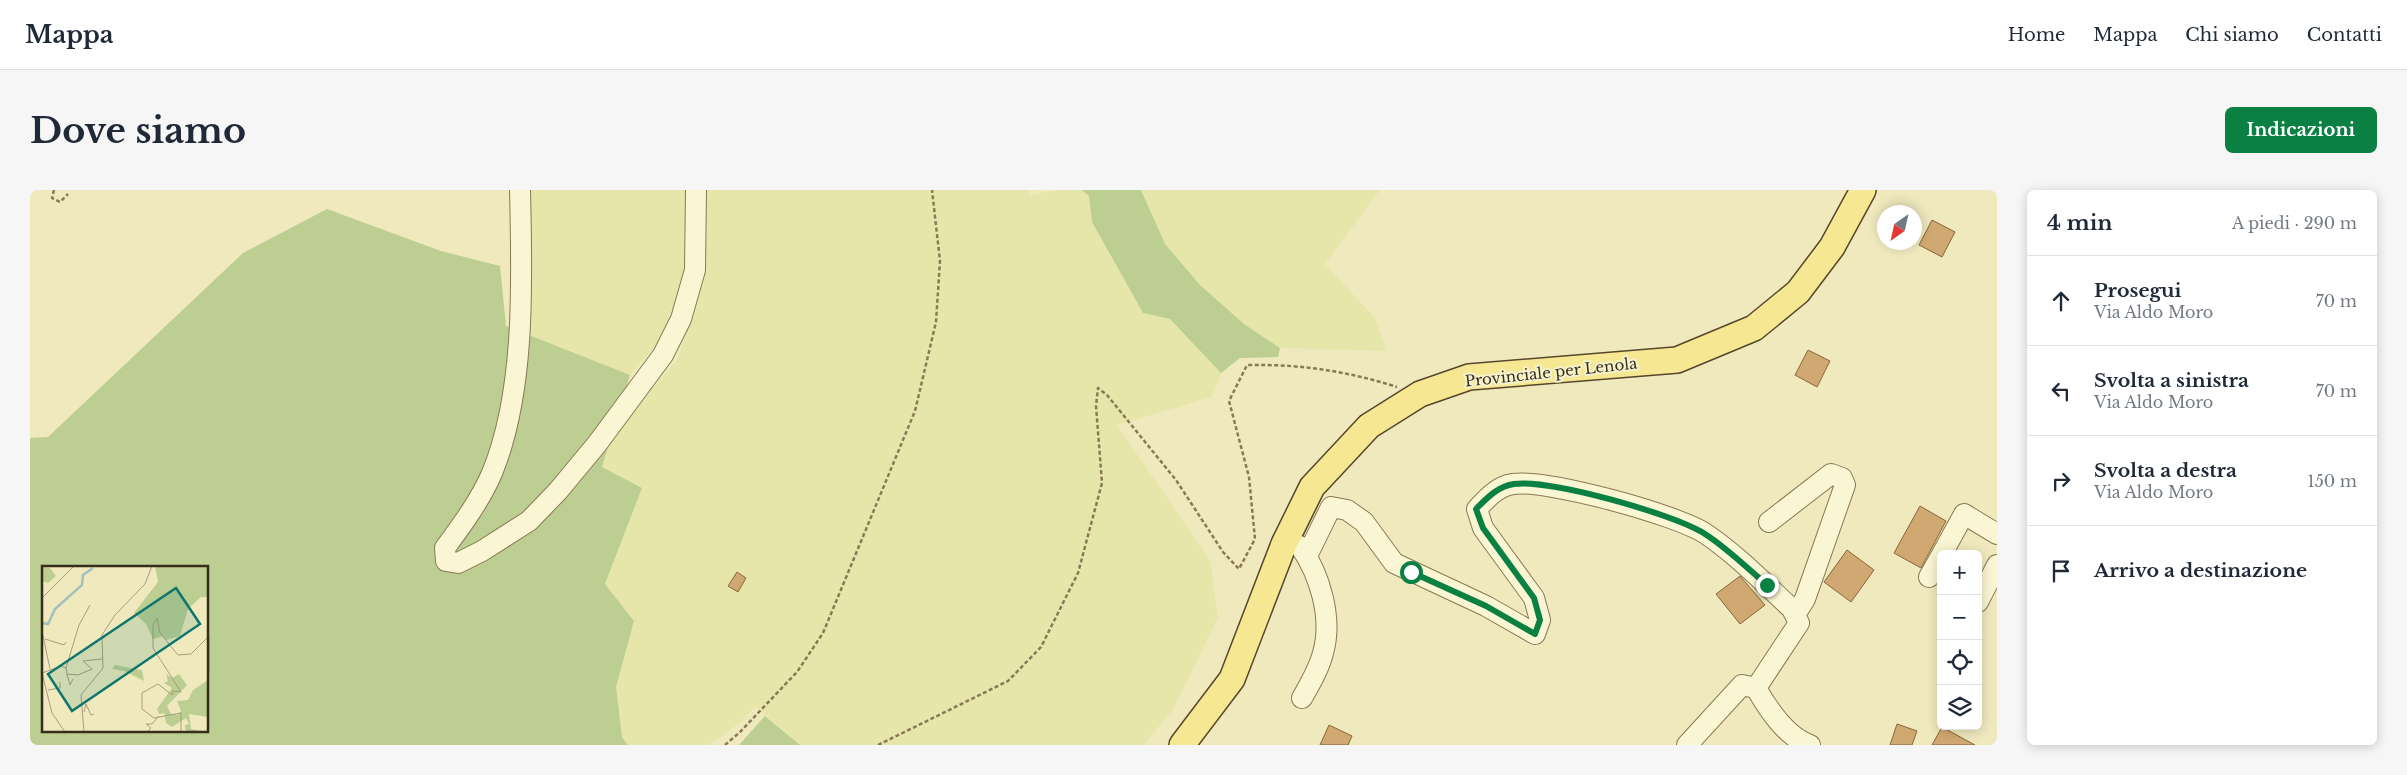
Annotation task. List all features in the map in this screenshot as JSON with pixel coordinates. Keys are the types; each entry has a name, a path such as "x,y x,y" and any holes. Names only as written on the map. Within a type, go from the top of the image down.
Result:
{"main road":[{"name":"Provinciale per Lenola","path":"1182,745 1189,739 1232,679 1284,544 1312,487 1369,426 1420,394 1469,377 1677,360 1754,328 1798,292 1832,247 1864,190"}],"street":[{"path":"520,190 521,243 515,381 504,437 491,475 445,548 446,561 458,563 482,551 529,520 558,492 597,444 663,355 682,319 695,270 696,190"},
{"path":"1769,522 1831,474 1842,478 1845,485 1805,598 1795,615"},
{"path":"1307,556 1331,507 1347,510 1364,522 1394,564 1486,606 1535,634 1540,620 1534,598 1483,528 1476,509 1491,493 1512,484 1536,484 1576,491 1685,523 1706,534 1767,585 1792,609 1799,623 1756,688"},
{"path":"1944,550 1964,514 1997,534"},
{"path":"1284,544 1297,541 1307,556 1328,617 1324,652 1302,698"},
{"path":"1929,577 1937,562"},
{"path":"1982,595 1997,565"},
{"path":"1687,745 1742,685 1756,688 1770,712 1802,742 1810,745"}],"path":[{"path":"54,190 52,198 60,202 68,194"},
{"path":"724,745 740,732 797,672 824,633 915,411 936,322 940,261 932,190"},
{"path":"878,745 1008,681 1041,647 1078,573 1102,483 1096,406 1098,388 1107,396 1176,480 1223,552 1239,569 1256,539 1249,477 1229,401 1247,365 1290,364 1366,377 1420,394"}],"green space":[{"path":"531,190 686,190 684,274 661,340 630,375 530,336"},
{"path":"707,190 1030,190 1030,195 1057,190 1082,190 1089,196 1092,222 1143,313 1170,319 1221,373 1212,397 1117,425 1210,560 1218,618 1172,711 1143,745 800,745 755,706 741,722 709,745 628,745 622,737 616,687 634,621 605,584 642,488 602,468 615,426 636,408 677,360 705,275"},
{"path":"1082,190 1141,190 1165,244 1200,285 1244,324 1280,348 1278,357 1240,358 1221,373 1170,319 1143,313 1092,222 1089,196"},
{"path":"1141,190 1380,190 1325,264 1375,318 1387,351 1280,348 1244,324 1200,285 1165,244"},
{"path":"327,209 441,251 500,266 506,326 630,375 602,467 642,488 605,584 634,621 616,687 622,737 628,745 30,745 30,438 48,437 243,253"},
{"path":"765,716 800,745 739,745"}],"building":[{"path":"1932,220 1955,232 1942,257 1922,247 1922,239"},
{"path":"1808,350 1830,361 1817,387 1795,375"},
{"path":"1920,506 1946,521 1921,568 1894,553"},
{"path":"1847,550 1874,570 1851,602 1824,582"},
{"path":"737,572 746,578 738,592 728,586"},
{"path":"1740,576 1765,605 1740,624 1716,594"},
{"path":"1897,724 1917,731 1912,745 1890,745"},
{"path":"1329,725 1352,736 1348,745 1320,745"},
{"path":"1940,730 1948,730 1975,745 1932,745"}],"route":[{"path":"1411,572 1486,606 1535,634 1540,620 1534,598 1483,528 1476,509 1491,493 1512,484 1536,484 1576,491 1685,523 1706,534 1767,585"}]}
